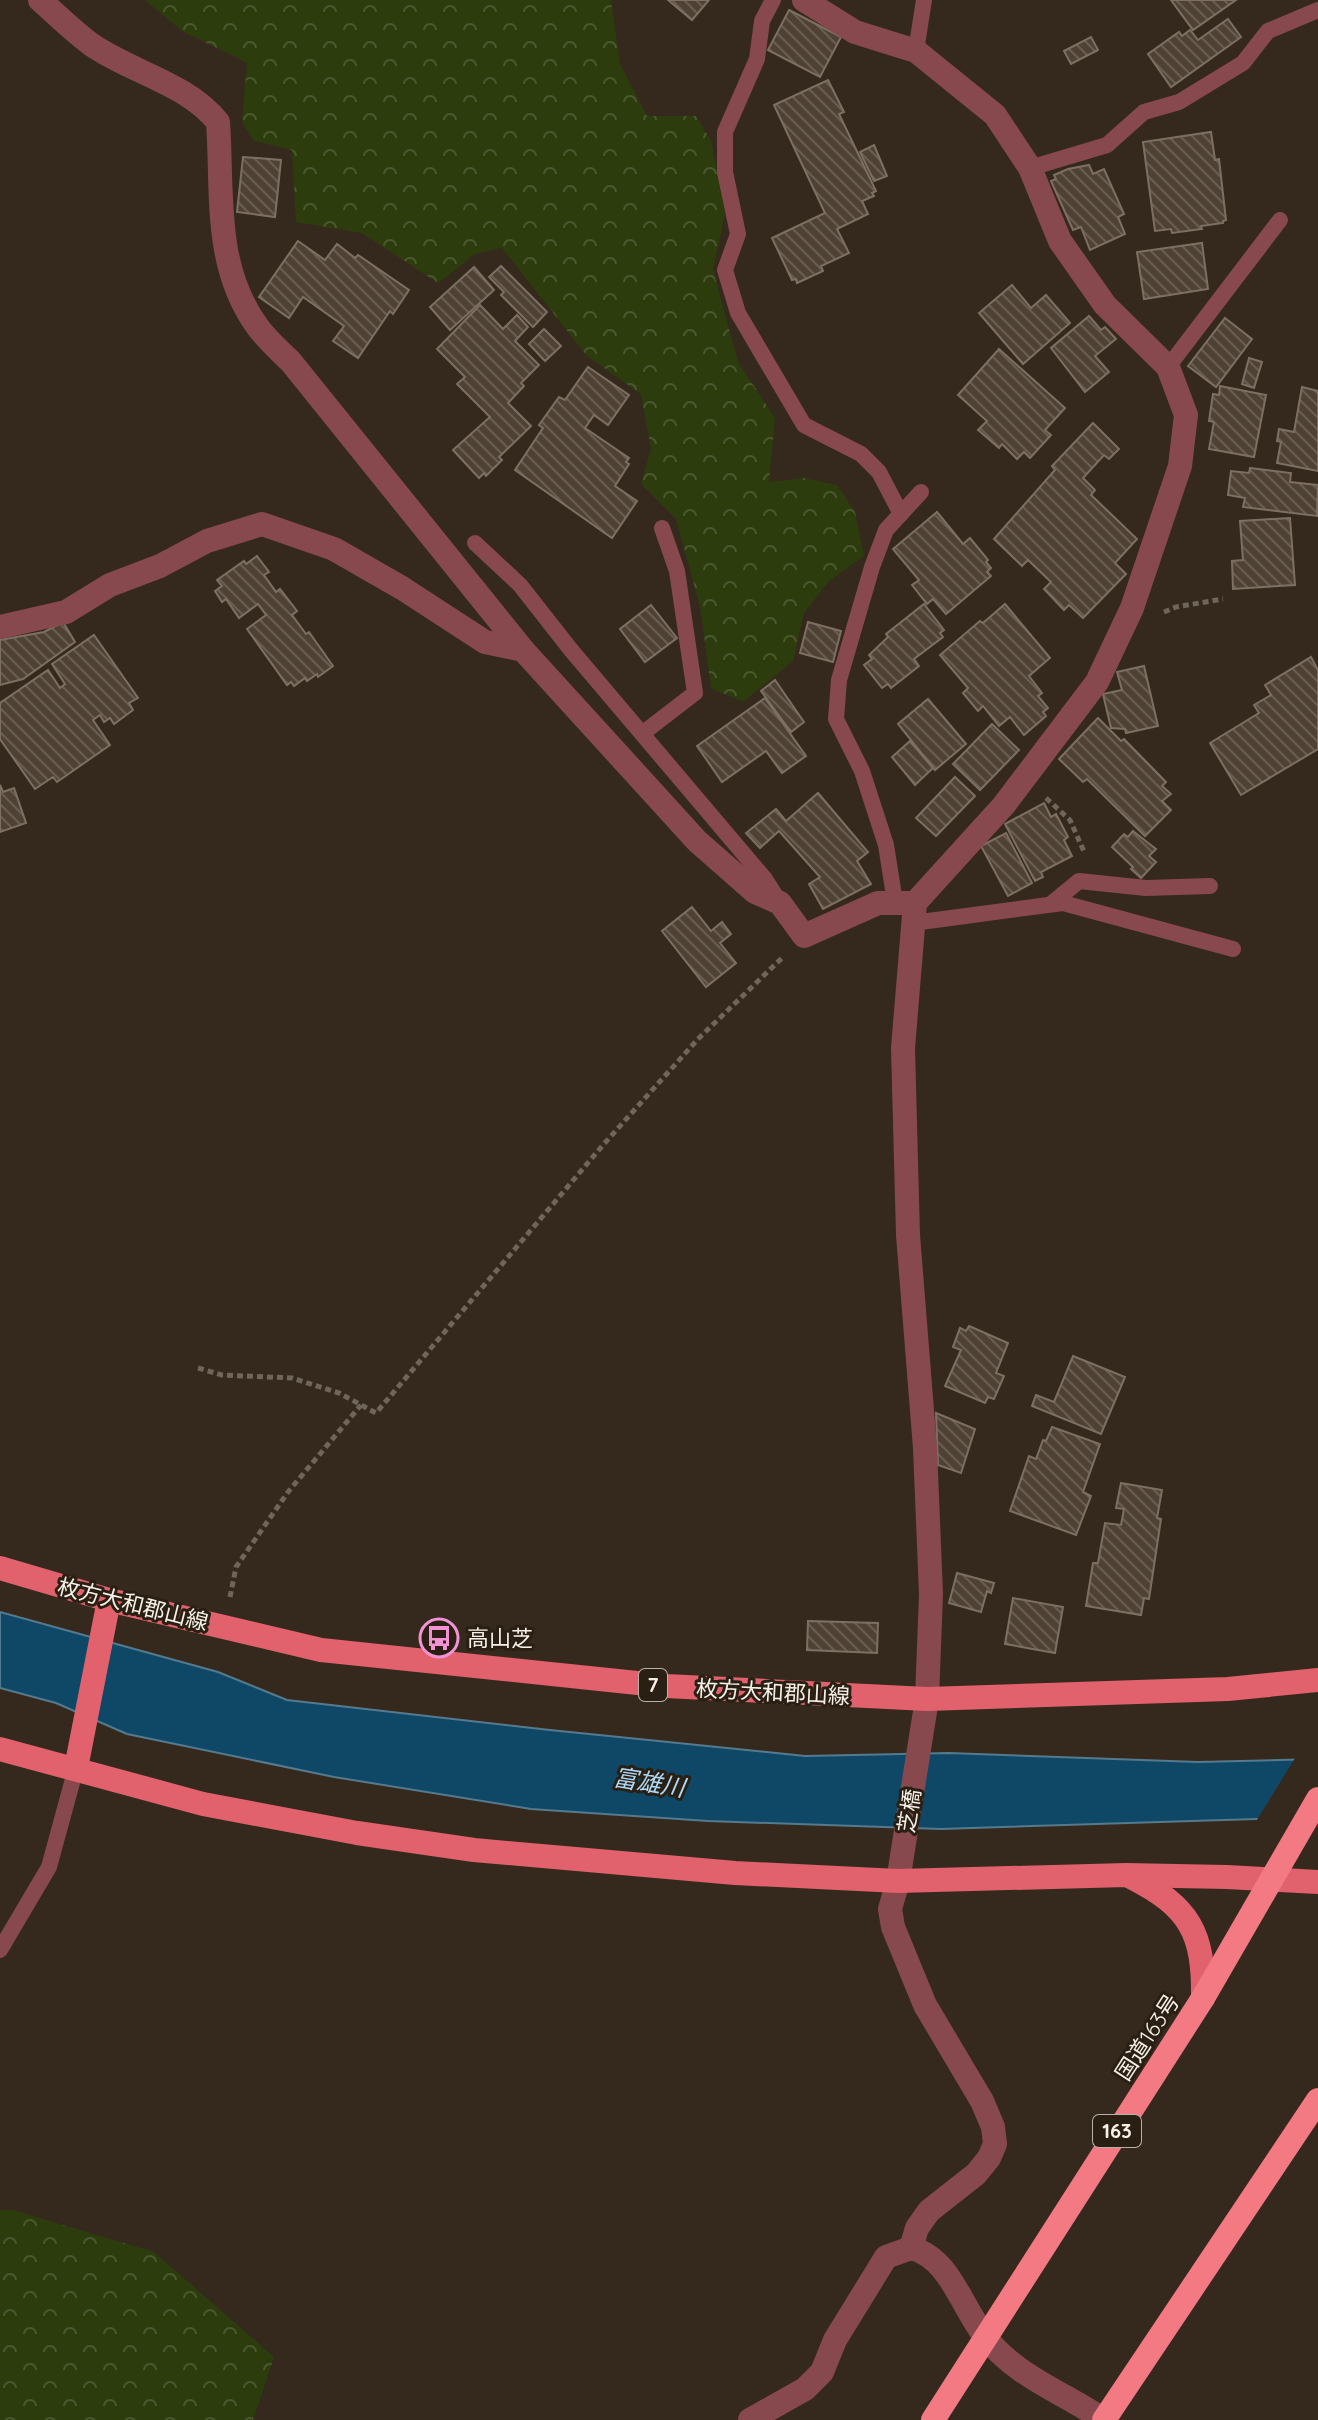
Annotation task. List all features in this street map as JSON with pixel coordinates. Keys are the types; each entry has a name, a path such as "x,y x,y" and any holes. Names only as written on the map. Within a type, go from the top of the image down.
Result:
{"highway":[{"name":"国道163号","path":"933,2420 1203,1998 1318,1799"},
{"path":"1104,2420 1318,2100"}],"main road":[{"name":"枚方大和郡山線","path":"0,1568 109,1600 321,1650 666,1686 927,1699 1228,1689 1318,1680"},
{"path":"76,1768 109,1600"},
{"path":"0,1749 203,1804 445,1846 735,1873 898,1881 1126,1875 1318,1882"},
{"path":"1126,1875 1151,1887 1173,1903 1190,1923 1200,1947 1203,1998"}],"street":[{"path":"40,0 92,44 206,107 218,122 222,236 229,275 256,326 291,362 523,650 697,841 755,892 780,903 804,936 878,903 908,909 1004,805 1097,682 1132,608 1180,466 1186,415 1168,367 1105,305 1060,241 1030,168 995,115 916,51 855,32 804,0"},
{"path":"0,627 66,612 110,585 160,566 207,541 262,524 334,549 402,588 485,642 523,650"},
{"name":"芝橋","path":"908,909 904,1063 908,1235 925,1448 931,1594 927,1699 898,1881 890,1909 893,1927 925,2005 982,2101 993,2127 995,2144 989,2158 976,2174 929,2211 917,2228 911,2248"},
{"path":"750,2420 805,2389 822,2372 835,2340 886,2257 911,2248 924,2251 940,2265 985,2337 1022,2372 1104,2420"}],"lane":[{"path":"773,0 762,21 757,59 725,132 725,172 738,234 725,270 738,313 804,425 861,454 879,472 901,514"},
{"path":"916,51 924,0"},
{"path":"1030,168 1107,145 1144,112 1179,102 1243,63 1268,31 1318,10"},
{"path":"1168,367 1280,220"},
{"path":"921,492 886,530 872,567 839,680 836,719 862,771 908,909 1063,903 1233,949"},
{"path":"643,733 695,693 677,571 662,528"},
{"path":"475,543 520,585 571,650 765,879 780,903"},
{"path":"1050,905 1079,881 1146,888 1210,886"},
{"path":"0,1950 49,1867 76,1768"}],"path":[{"path":"1020,784 1050,800 1070,820 1101,883"},
{"path":"198,1368 222,1375 292,1378 339,1393 376,1413 624,1121 698,1039 804,936"},
{"path":"224,1627 236,1567 288,1492 361,1405"}],"green space":[{"path":"145,0 611,0 620,64 647,116 696,116 711,141 725,214 713,270 738,362 775,418 769,482 804,478 837,485 855,512 864,556 829,581 804,613 793,661 743,702 711,688 700,606 676,519 641,484 651,449 641,394 587,356 502,248 475,254 438,283 362,233 296,222 292,150 254,141 242,122 247,63 182,31"},
{"path":"0,2210 13,2210 154,2252 274,2357 253,2420 0,2420"}],"water":[{"name":"富雄川","path":"0,1612 218,1672 287,1700 550,1730 805,1756 949,1753 1198,1762 1318,1759 1318,1817 941,1829 708,1821 531,1809 334,1777 127,1734 56,1703 0,1688"}],"pier":[{"path":"1297,1755 1318,1755 1318,1821 1255,1823"}],"building":[{"path":"668,0 709,0 692,20"},
{"path":"1171,0 1236,0 1193,30"},
{"path":"789,10 841,37 820,77 768,50"},
{"path":"1228,19 1241,37 1171,87 1148,54 1179,32 1182,36 1190,30 1198,40"},
{"path":"1091,37 1098,50 1071,64 1064,51"},
{"path":"828,80 844,112 839,114 876,191 872,193 874,196 862,201 868,214 837,229 849,253 821,266 823,271 797,283 796,279 792,280 772,238 825,213 774,105"},
{"path":"1211,132 1215,160 1219,159 1226,220 1201,226 1202,229 1172,233 1171,229 1155,231 1143,142"},
{"path":"874,145 887,176 874,181 860,152"},
{"path":"243,157 281,160 275,217 237,212"},
{"path":"1089,165 1093,174 1104,169 1124,214 1118,217 1125,234 1090,250 1081,227 1073,230 1051,181 1056,179 1054,175 1068,169"},
{"path":"298,241 325,260 337,244 409,290 393,314 390,311 358,358 333,341 344,326 303,297 289,318 259,297"},
{"path":"1202,243 1208,289 1144,299 1137,252"},
{"path":"501,266 547,312 533,327 501,295 504,292 489,277"},
{"path":"474,267 494,290 450,330 430,307"},
{"path":"1012,285 1031,308 1046,295 1070,323 1023,364 979,313"},
{"path":"480,305 503,329 517,315 528,327 515,341 539,365 521,383 524,386 508,403 531,426 499,457 502,460 486,476 484,473 479,478 453,450 490,417 457,384 465,377 437,349"},
{"path":"1089,316 1101,330 1105,327 1116,339 1095,356 1109,372 1085,392 1051,348"},
{"path":"1225,318 1252,339 1216,387 1188,366"},
{"path":"544,329 561,346 545,361 529,344"},
{"path":"999,349 1065,408 1045,430 1051,435 1030,458 1024,452 1017,459 1002,444 999,448 978,430 987,421 958,395"},
{"path":"1249,358 1262,362 1254,388 1242,384"},
{"path":"588,367 629,395 608,425 594,415 585,428 629,458 626,462 629,464 615,486 637,501 612,538 515,470 543,428 539,425 559,397 565,400"},
{"path":"1220,386 1266,395 1254,457 1209,449 1214,422 1209,421 1213,394 1219,395"},
{"path":"1302,387 1318,391 1318,471 1277,463 1281,442 1277,441 1279,429 1294,432"},
{"path":"1093,423 1119,449 1109,459 1104,455 1083,478 1095,490 1091,495 1137,539 1115,563 1126,574 1083,618 1069,605 1064,610 1044,589 1051,582 1028,560 1022,566 994,539 1055,470 1052,466"},
{"path":"1250,468 1291,473 1290,482 1318,485 1317,516 1243,507 1245,498 1228,495 1231,471 1249,473"},
{"path":"937,512 963,544 970,538 991,568 987,572 991,576 946,614 933,599 927,604 912,585 919,580 893,549"},
{"path":"1290,518 1295,585 1233,589 1232,561 1243,560 1240,521"},
{"path":"257,556 269,572 264,575 276,592 280,589 297,611 292,615 306,634 309,632 333,666 318,677 317,674 294,686 291,682 287,685 247,629 266,615 258,604 239,618 226,599 222,602 215,591 222,586 217,580 244,561 246,564"},
{"path":"924,604 944,630 940,633 943,637 914,659 919,666 891,688 888,684 882,688 864,665 872,659 869,655 888,637 886,634"},
{"path":"1005,604 1050,658 1029,676 1042,693 1038,696 1048,708 1043,712 1046,716 1024,735 1010,717 999,726 983,706 978,711 963,693 968,688 940,655"},
{"path":"651,605 677,638 645,662 620,629"},
{"path":"63,622 75,642 23,679 0,685 0,640 44,632"},
{"path":"808,622 841,631 833,662 800,653"},
{"path":"94,635 138,698 129,703 133,710 114,724 110,718 104,722 100,715 93,720 110,745 57,782 53,777 35,789 0,739 0,703 48,670 60,688 65,684 52,664"},
{"path":"1311,657 1318,670 1318,749 1241,795 1210,743 1259,713 1254,705 1271,695 1265,685"},
{"path":"1144,666 1158,726 1126,733 1125,729 1111,728 1103,694 1122,690 1117,672"},
{"path":"775,680 804,722 791,732 761,691"},
{"path":"765,698 806,756 782,773 766,751 722,782 697,746"},
{"path":"928,699 966,744 935,770 898,724"},
{"path":"1098,718 1121,741 1124,739 1166,782 1162,786 1171,794 1162,801 1171,810 1145,836 1087,779 1083,782 1059,759"},
{"path":"992,724 1019,750 980,790 953,764"},
{"path":"910,741 933,768 915,785 892,757"},
{"path":"955,777 975,796 936,836 916,818"},
{"path":"0,785 3,792 14,788 26,823 0,832"},
{"path":"818,793 868,852 857,861 871,884 823,909 809,884 820,877 779,831 760,848 746,833 776,809 786,821"},
{"path":"1044,803 1051,817 1056,814 1068,837 1064,840 1072,856 1041,872 1043,877 1035,881 1005,824"},
{"path":"1133,831 1156,849 1149,856 1156,862 1141,878 1112,847 1124,834 1128,837"},
{"path":"1006,833 1032,883 1008,896 981,846"},
{"path":"692,907 711,931 722,922 731,934 720,943 736,963 706,987 662,931"},
{"path":"969,1326 1008,1343 996,1373 1004,1376 994,1399 988,1397 985,1403 945,1386 961,1350 953,1347 960,1328 966,1331"},
{"path":"1073,1356 1125,1377 1101,1434 1032,1406 1036,1395 1054,1402"},
{"path":"936,1413 975,1429 961,1473 938,1465"},
{"path":"1052,1427 1100,1444 1083,1492 1091,1496 1076,1535 1010,1511 1029,1456 1036,1459"},
{"path":"1121,1483 1162,1490 1157,1518 1161,1519 1149,1599 1144,1598 1141,1615 1086,1606 1093,1563 1098,1563 1105,1523 1121,1525 1124,1509 1116,1508"},
{"path":"957,1573 994,1583 991,1593 987,1591 981,1612 949,1603"},
{"path":"1013,1598 1063,1607 1055,1653 1005,1644"},
{"path":"808,1621 878,1623 877,1653 807,1650"}],"place":[{"name":"高山芝","path":"439,1638"}]}
